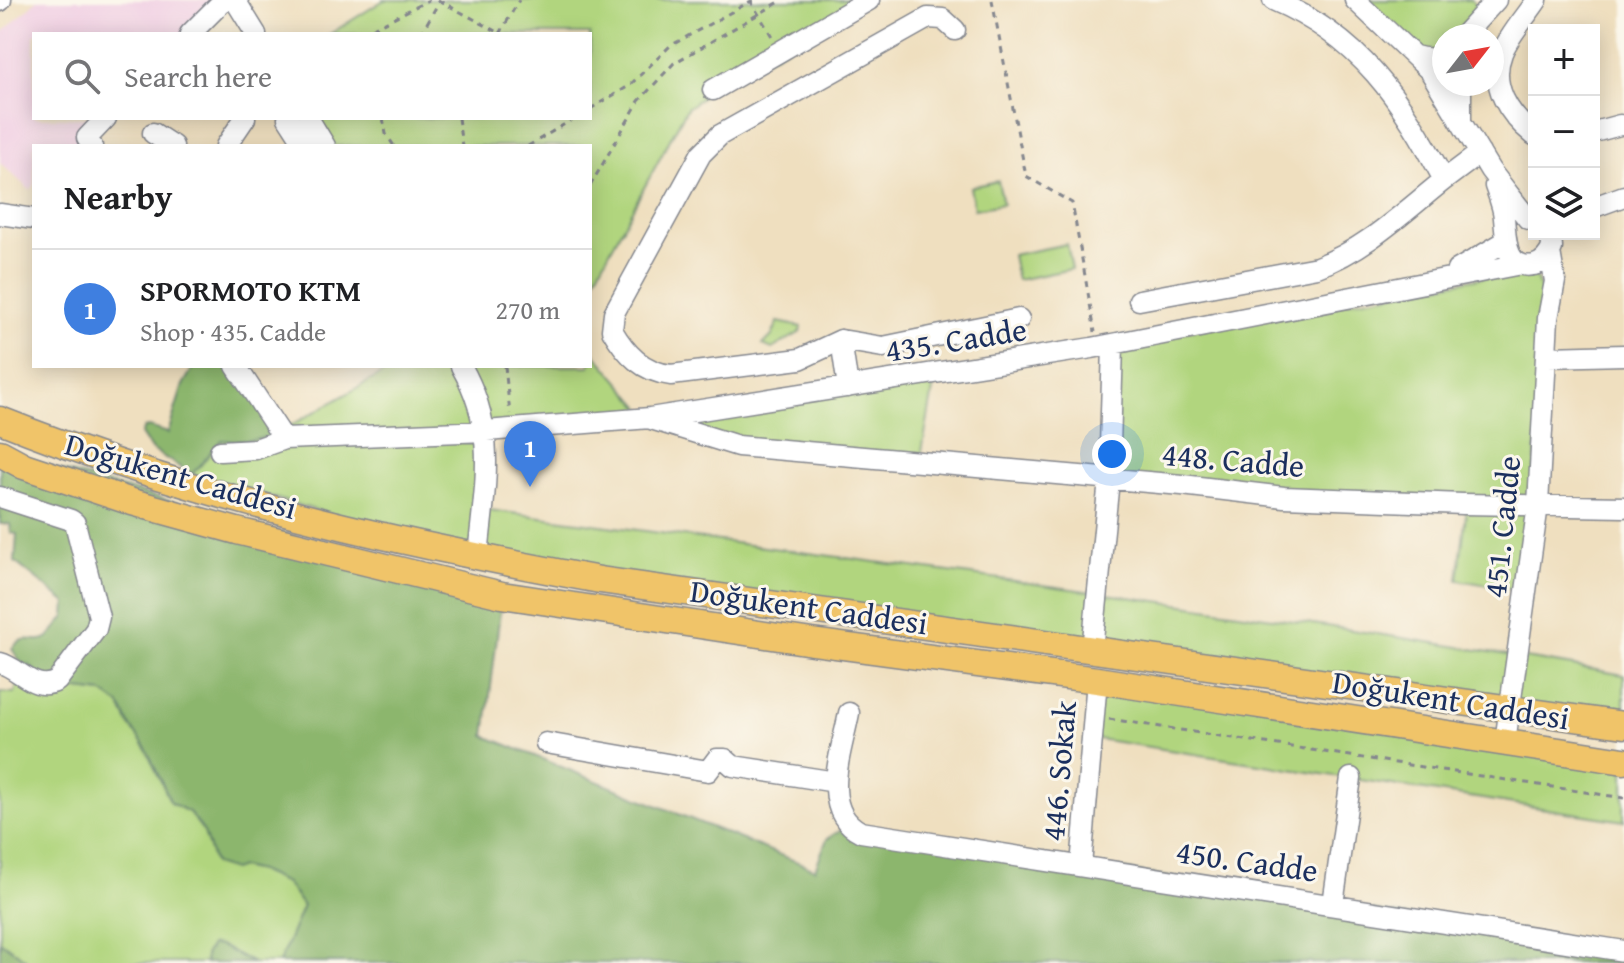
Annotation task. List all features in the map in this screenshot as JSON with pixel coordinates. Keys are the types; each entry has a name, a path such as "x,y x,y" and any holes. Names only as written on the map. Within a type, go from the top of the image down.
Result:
{"main road":[{"name":"Doğukent Caddesi","path":"0,420 135,468 242,500 478,557 600,580 1624,725"},
{"name":"Doğukent Caddesi","path":"0,453 24,466 132,502 237,531 502,595 812,642 1097,680 1624,761"}],"street":[{"path":"192,32 224,0"},
{"path":"235,0 255,32"},
{"path":"713,90 869,0"},
{"path":"1273,0 1304,13 1342,39 1402,106 1444,180"},
{"path":"1355,0 1430,71 1485,162 1528,214"},
{"path":"1482,24 1517,2"},
{"path":"1492,24 1517,2"},
{"path":"1517,2 1498,76 1504,103 1528,130"},
{"path":"955,30 943,19 928,18 720,135 693,167 614,313 612,330 645,369 671,375 800,359 841,340 883,347 1019,319"},
{"path":"1415,56 1432,58"},
{"path":"1461,96 1461,122"},
{"path":"91,144 87,138 104,120"},
{"path":"227,144 244,120"},
{"path":"289,120 305,144"},
{"path":"309,120 324,144"},
{"path":"1600,130 1620,125"},
{"path":"153,133 170,144"},
{"path":"1139,300 1317,267 1333,261 1352,251 1444,180 1485,162"},
{"path":"1485,162 1503,209 1510,255 1523,265 1542,289 1548,318"},
{"path":"0,214 32,219"},
{"path":"1432,283 1506,238 1512,226 1528,220"},
{"path":"1548,318 1555,281 1551,245"},
{"name":"435. Cadde","path":"220,451 256,449 284,439 512,430 650,418 1105,346 1542,262 1551,245"},
{"name":"451. Cadde","path":"1505,742 1538,505 1548,318"},
{"path":"841,340 848,387"},
{"path":"1092,650 1109,480 1105,346"},
{"path":"1547,357 1624,355"},
{"path":"237,368 284,439"},
{"path":"462,368 477,399 486,431 478,557"},
{"name":"448. Cadde","path":"650,418 738,446 1182,485 1284,497 1624,507"},
{"path":"0,497 75,523 99,617 96,629 57,681 35,683 9,665 0,663"},
{"name":"446. Sokak","path":"1081,866 1097,680"},
{"path":"546,743 708,771 717,759 725,759 733,766 836,782 849,713"},
{"path":"1333,904 1351,778"},
{"name":"450. Cadde","path":"836,782 838,810 848,825 861,832 1624,951"}],"path":[{"path":"365,32 429,0"},
{"path":"422,32 439,0 496,32"},
{"path":"501,32 519,0"},
{"path":"592,108 629,86 670,46 751,0 781,51"},
{"path":"592,183 639,101 674,63 783,0"},
{"path":"992,0 1026,176 1072,203 1105,346"},
{"path":"383,120 386,134 393,144"},
{"path":"458,120 462,144"},
{"path":"531,144 572,120"},
{"path":"505,368 512,430"},
{"path":"1093,717 1624,798"}],"shaded area":[{"path":"37,0 224,0 192,32 32,32 32,120 104,120 80,144 32,144 30,190 0,163 0,35"}],"green space":[{"path":"384,0 869,0 687,108 592,284 592,144 324,144 309,120 592,120 592,32 333,32"},
{"path":"1355,0 1471,0 1484,13 1474,24 1432,24 1432,57 1425,59"},
{"path":"998,181 1003,204 974,209 970,187"},
{"path":"1067,244 1072,269 1017,280 1012,255"},
{"path":"1528,269 1536,278 1546,302 1526,591 1458,580 1467,506 1109,480 1113,345"},
{"path":"778,322 802,327 799,333 772,349 763,345 772,336"},
{"path":"592,350 650,418 936,373 920,463 738,446 649,418 486,431 482,509 1197,607 1624,675 1624,725 478,557 191,474 222,440 239,442 279,432 392,368 592,368"},
{"path":"193,368 237,368 279,432 251,440 222,440 191,474 151,449 141,434 144,428 149,427 168,433 183,385"},
{"path":"0,453 502,595 485,736 815,869 827,839 848,825 1624,951 1624,963 279,963 303,906 286,883 259,871 241,867 233,870 214,864 204,832 189,812 171,803 146,748 120,705 103,693 70,689 45,680 29,665 22,664 12,649 21,641 48,637 65,617 66,603 15,562 17,534 11,533 10,524 0,524"},
{"path":"22,664 29,665 45,680 70,689 103,693 120,705 146,748 171,803 189,812 204,832 209,845 241,867 286,883 303,906 279,963 253,963 221,946 205,955 206,963 27,963 0,941 0,692 15,693"},
{"path":"1097,680 1624,761 1624,821 1091,738"},
{"path":"0,941 25,959 27,963 0,963"},
{"path":"211,945 221,946 253,963 206,963 205,955"}],"place":[{"name":"SPORMOTO KTM","path":"530,487"}]}
